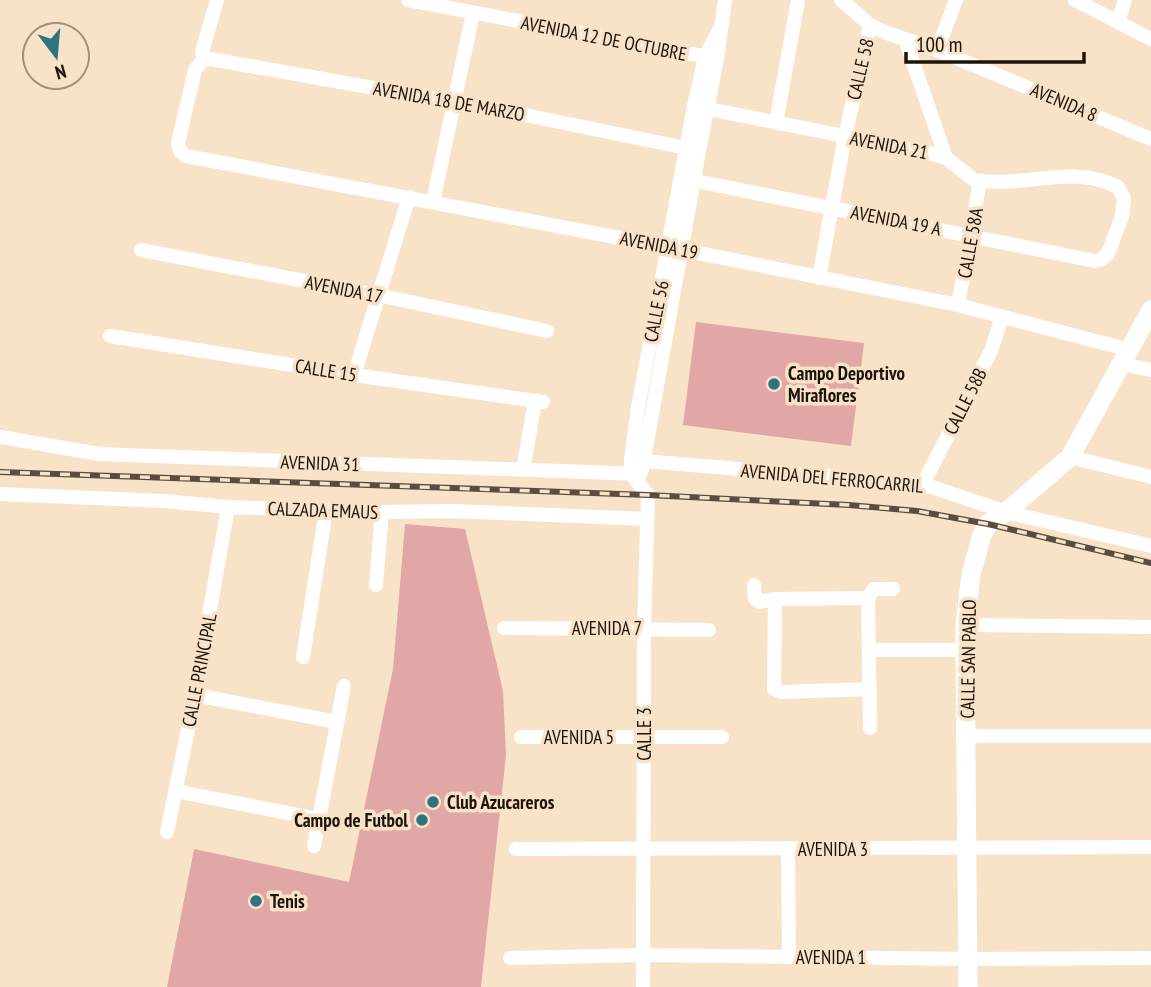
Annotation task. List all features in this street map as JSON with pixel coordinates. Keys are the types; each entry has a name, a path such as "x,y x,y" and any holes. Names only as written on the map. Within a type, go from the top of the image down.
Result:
{"street":[{"path":"207,56 217,0"},
{"name":"AVENIDA 12 DE OCTUBRE","path":"408,0 455,4 473,13 711,58"},
{"name":"CALLE 56","path":"637,471 638,407 725,0"},
{"path":"776,123 798,0"},
{"name":"AVENIDA 8","path":"841,0 870,25 1151,139"},
{"path":"937,50 956,0"},
{"path":"1075,0 1151,40"},
{"path":"1118,22 1125,0"},
{"path":"433,202 473,13"},
{"name":"CALLE 58","path":"819,278 845,136 870,25"},
{"path":"905,39 946,158"},
{"name":"AVENIDA 18 DE MARZO","path":"207,56 685,148"},
{"name":"AVENIDA 19","path":"207,56 195,70 178,143 180,151 186,156 674,248 958,306 1002,317 1126,357 1151,370"},
{"name":"CALLE 56","path":"688,179 685,148 700,108"},
{"name":"AVENIDA 21","path":"700,108 929,152 946,158 966,176 980,181"},
{"name":"AVENIDA 19 A","path":"688,179 1095,261 1108,254 1124,207 1118,187 1105,180 1076,177 980,181"},
{"name":"CALLE 58A","path":"958,306 980,181"},
{"path":"354,375 410,197"},
{"name":"AVENIDA 17","path":"141,250 378,295 547,331"},
{"name":"CALLE SAN PABLO","path":"968,987 965,625 971,574 982,535 988,524 1070,457 1151,310"},
{"name":"CALLE 58B","path":"923,484 991,351 1002,317"},
{"name":"CALLE 15","path":"110,336 539,401 523,470"},
{"name":"AVENIDA 31","path":"0,437 99,454 523,470 637,471"},
{"path":"1070,457 1151,477"},
{"name":"AVENIDA DEL FERROCARRIL","path":"637,471 923,484 1006,512 1151,546"},
{"name":"CALLE 3","path":"637,471 648,495 644,628 643,987"},
{"name":"CALZADA EMAUS","path":"0,494 164,501 228,507 382,512 452,511 647,519"},
{"name":"CALLE PRINCIPAL","path":"167,832 195,695 228,507"},
{"path":"303,657 326,510"},
{"path":"376,584 382,512"},
{"path":"754,585 755,599 759,601 868,598"},
{"path":"870,728 868,598 874,589 893,589"},
{"path":"775,599 775,689 782,692 870,689"},
{"path":"965,625 1151,627"},
{"name":"AVENIDA 7","path":"504,628 709,630"},
{"path":"869,650 965,650"},
{"path":"314,846 344,686"},
{"path":"195,695 337,722"},
{"path":"968,736 1151,736"},
{"name":"AVENIDA 5","path":"521,737 722,737"},
{"path":"175,791 319,819"},
{"name":"AVENIDA 3","path":"516,849 1151,847"},
{"path":"788,849 789,957"},
{"name":"AVENIDA 1","path":"510,958 643,955 1151,958"}],"shaded area":[{"name":"Campo Deportivo Miraflores","path":"696,322 864,343 851,446 683,425"},
{"name":"Club Azucareros","path":"405,524 465,529 503,691 506,755 481,987 167,987 194,849 349,882 393,669"}],"railway":[{"path":"0,472 648,495 849,505 917,511 988,524 1151,563"}],"place":[{"name":"Campo Deportivo Miraflores","path":"774,384"},
{"name":"Club Azucareros","path":"433,802"},
{"name":"Campo de Futbol","path":"422,820"},
{"name":"Tenis","path":"256,901"}]}
